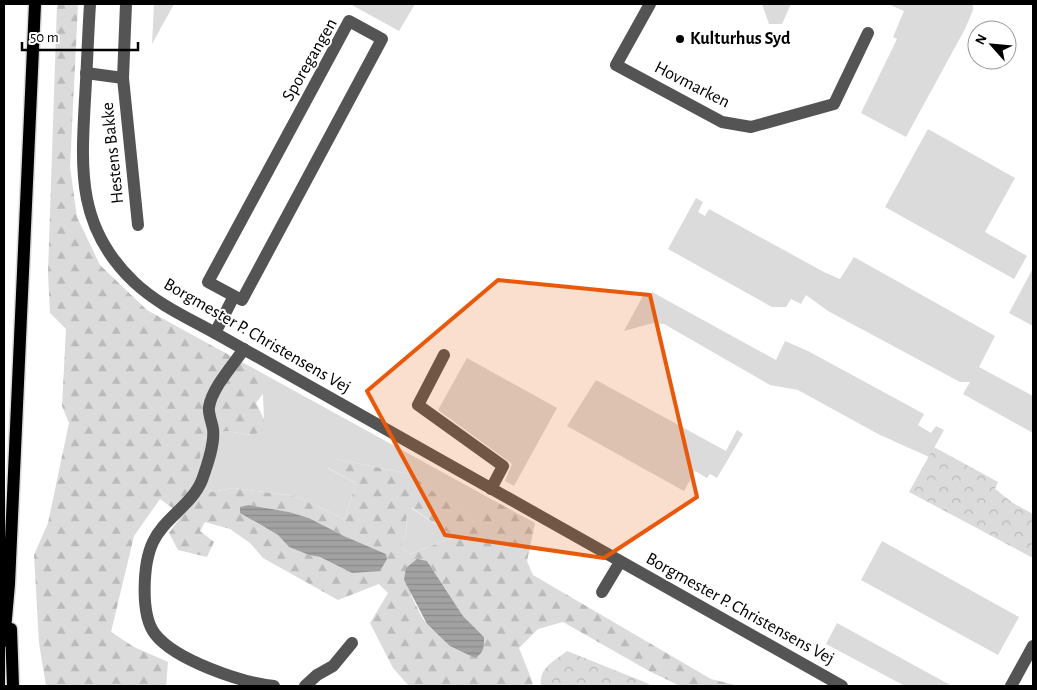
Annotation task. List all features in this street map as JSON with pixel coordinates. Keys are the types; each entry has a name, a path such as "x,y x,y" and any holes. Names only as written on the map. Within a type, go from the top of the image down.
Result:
{"main road":[{"path":"4,641 10,584 35,4"},
{"path":"4,610 10,584"},
{"path":"10,584 13,686"}],"street":[{"name":"Borgmester P. Christensens Vej","path":"90,4 82,158 84,186 90,213 101,238 116,262 134,283 156,300 842,686"},
{"name":"Hestens Bakke","path":"126,4 123,78 138,225"},
{"name":"Hovmarken","path":"650,4 616,65 722,122 751,127 834,104 868,33"},
{"name":"Sporegangen","path":"348,21 382,39 242,300 234,296 208,282 348,21"},
{"name":"Hestens Bakke","path":"86,72 123,78"},
{"name":"Sporegangen","path":"215,333 234,296"},
{"path":"244,349 211,398 208,409 213,431 209,463 200,484 187,502 163,527 152,543 144,589 147,618 154,634 176,652 212,670 259,685 274,686"},
{"path":"444,355 418,405 503,466 491,489"},
{"name":"Borgmester P. Christensens Vej","path":"602,592 620,562"},
{"path":"305,686 333,666 352,643"},
{"path":"1011,686 1033,646"}],"highlighted area":[{"path":"498,280 650,295 697,497 604,558 445,535 367,391"}],"green space":[{"path":"57,4 78,4 70,167 77,217 100,265 147,310 262,373 268,387 256,403 264,419 264,431 251,435 226,431 204,438 195,481 211,492 233,488 295,496 345,519 356,483 326,467 336,459 410,474 476,524 491,499 535,523 527,561 533,575 711,679 739,686 680,686 649,671 563,622 538,629 519,648 533,686 409,686 393,668 370,623 388,593 379,584 338,600 263,558 250,543 230,529 205,522 200,531 214,542 207,557 178,550 169,533 182,515 160,499 134,536 111,632 134,647 168,662 166,686 46,686 39,643 34,555 48,523 69,423 62,406 66,329 50,313 48,273","holes":["249,505 289,512 309,518 386,554 352,573 320,557 289,547 278,535 253,521","412,508 455,537 410,554 401,547 407,531 406,519","427,561 463,616 484,637 475,658 449,642 430,627 422,617 411,595"]},
{"path":"154,4 174,4 152,44"},
{"path":"350,4 415,4 399,31"},
{"path":"762,4 791,4 782,24 769,24"},
{"path":"888,4 973,4 973,10 969,20 967,20 965,29 906,137 861,113 897,39 893,37 904,11"},
{"path":"928,129 1015,178 985,232 1027,256 1014,279 885,207"},
{"path":"696,198 703,202 698,212 705,216 709,209 824,272 840,279 854,257 995,336 979,367 1033,396 1033,433 963,394 970,382 960,382 828,311 806,295 801,304 791,299 786,307 772,307 668,249"},
{"path":"1033,268 1033,326 1009,313"},
{"path":"645,292 650,295 652,292 776,360 785,341 808,351 924,414 918,425 931,433 936,426 944,430 929,457 878,434 798,390 770,385 664,324 653,323 624,331"},
{"path":"467,358 557,408 514,486 505,481 512,464 438,410"},
{"path":"262,373 491,499 477,525 410,474 336,459 327,468 356,483 345,519 295,496 233,488 211,492 194,481 204,438 226,431 251,435 264,419"},
{"path":"596,380 726,451 737,430 743,434 717,478 710,474 707,478 695,471 684,491 567,426"},
{"path":"934,447 998,482 995,489 1013,503 1033,514 1033,558 909,492"},
{"path":"411,508 455,537 410,554 401,547 407,531 406,519"},
{"path":"882,541 1019,617 998,655 861,580"},
{"path":"837,623 952,686 905,686 826,644"},
{"path":"567,651 652,686 541,686 542,674 545,669"}],"shaded area":[{"path":"249,505 289,512 309,518 386,554 387,559 380,571 352,573 320,557 289,547 278,535 240,513 240,507"},
{"path":"417,559 427,561 463,616 484,637 483,649 475,658 450,646 427,624 404,580 406,568"}],"place":[{"name":"Kulturhus Syd","path":"680,39"}]}
